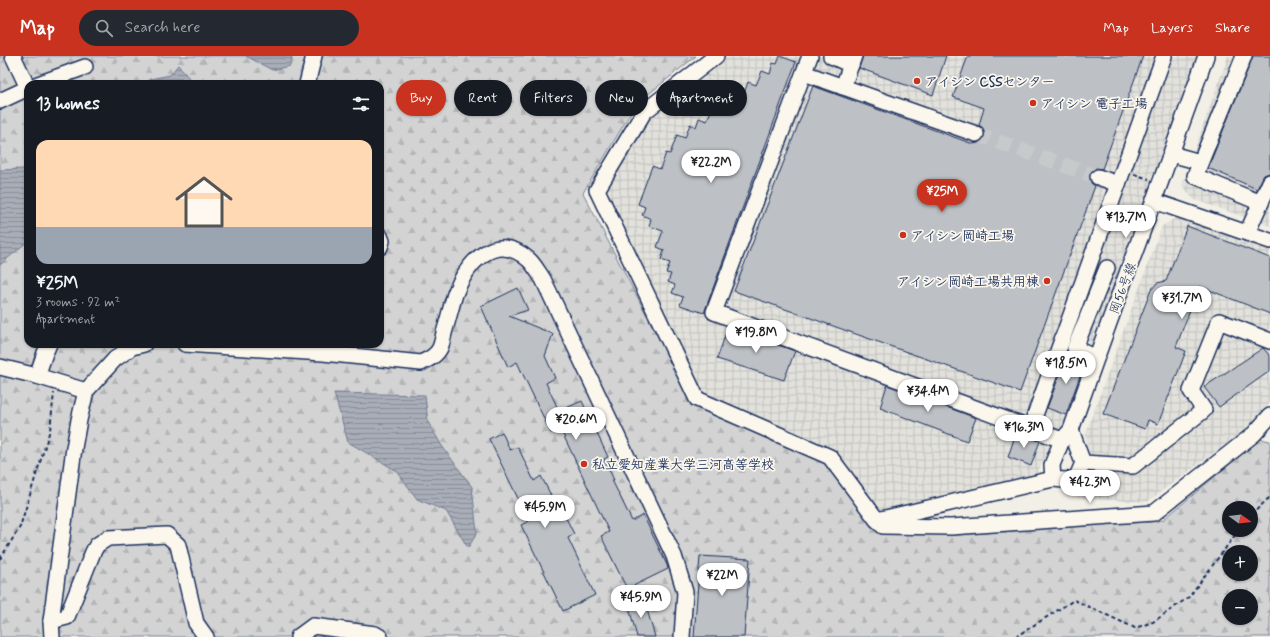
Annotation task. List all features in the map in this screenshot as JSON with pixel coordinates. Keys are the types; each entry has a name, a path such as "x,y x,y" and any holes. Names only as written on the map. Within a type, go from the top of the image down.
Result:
{"street":[{"path":"13,56 24,80"},
{"path":"308,80 314,56"},
{"path":"716,56 644,112 597,190 696,399 830,457 883,526 951,527 1154,512 1254,434 1270,416"},
{"path":"810,56 714,312 1030,429 1066,435 1083,463"},
{"path":"831,56 853,60 843,87"},
{"path":"1030,429 1164,56"},
{"name":"岡56号線","path":"1053,479 1052,465 1066,435 1096,358 1206,56"},
{"path":"1244,56 1195,176 1261,203"},
{"path":"49,80 85,67"},
{"path":"804,73 976,134"},
{"path":"0,101 24,90"},
{"path":"1171,154 1200,162"},
{"path":"1098,177 1118,184"},
{"path":"1247,233 1270,182"},
{"path":"1154,201 1270,241"},
{"path":"246,348 323,353 422,363 432,358 440,348 456,294 468,268 480,255 492,249 503,248 516,251 529,259 543,278 674,556 685,592 682,637"},
{"path":"1096,358 1075,348 1107,268"},
{"path":"1083,463 1133,466 1204,410 1191,391 1219,321 1270,341"},
{"path":"37,376 47,348"},
{"path":"52,637 51,621 74,448 86,391 115,359 131,348"},
{"path":"0,367 37,376 86,391"},
{"path":"877,520 1053,479 1076,479 1083,463"},
{"path":"51,621 67,617 93,552 98,545 108,538 167,535 178,545 196,623 206,637"},
{"path":"298,637 313,626 375,634 380,637"}],"path":[{"path":"1123,170 1161,183"},
{"path":"0,559 20,527 50,430 55,382"},
{"path":"1258,508 1270,497"},
{"path":"1014,637 1074,600 1135,628 1153,622 1189,597 1234,537"}],"shaded area":[{"path":"246,56 292,56 290,66 272,70"},
{"path":"727,56 1201,56 1068,425 1059,428 1036,476 879,511 838,453 700,395 607,193 648,119 656,113 656,116 747,116 747,80 697,80"},
{"path":"1228,56 1270,56 1270,226 1193,199 1182,185"},
{"path":"178,65 191,80 150,80 170,75"},
{"path":"24,169 24,244 0,265 0,170"},
{"path":"1179,216 1270,248 1270,403 1248,428 1147,502 1077,498 1090,458 1085,435 1162,226"},
{"path":"334,393 425,395 428,422 442,446 472,487 477,533 468,548 446,511 417,499 397,471 348,442"}],"green space":[{"path":"0,56 696,56 666,80 656,80 656,88 648,94 648,80 595,80 595,116 629,116 583,193 693,404 822,457 878,532 957,535 1163,520 1260,439 1270,441 1270,637 0,637"}],"building":[{"path":"780,56 796,62 704,313 680,305 683,297 672,293 675,285 668,282 671,274 666,273 670,263 661,260 664,250 657,247 663,231 649,226 651,219 642,215 645,207 638,204 652,166 660,169 666,153 670,154 677,135 685,138 690,124 696,127 699,118 707,121 709,116 747,116 748,82 756,85 762,71 770,74 773,63 777,64"},
{"name":"アイシン CSSセンター","path":"863,56 946,56 933,95 859,68"},
{"name":"アイシン岡崎工場","path":"968,56 1143,56 1102,169 1096,168 1092,170 1090,174 1089,178 1091,183 1095,186 1020,392 734,291 813,86 973,144 982,141 985,137 983,128 979,125 984,108 953,97"},
{"path":"1253,56 1270,56 1270,173 1264,175 1257,189 1208,168"},
{"path":"1187,226 1270,258 1270,314 1199,286 1176,347 1186,351 1158,424 1148,420 1145,429 1103,414 1151,290 1157,283 1166,281"},
{"path":"518,288 528,310 509,316 553,334 545,356 555,378 546,383 559,411 582,401 608,457 604,459 614,480 612,480 632,521 643,515 667,565 668,569 627,589 601,536 609,532 560,428 551,433 517,362 508,367 481,306"},
{"path":"728,327 795,351 784,380 717,359"},
{"path":"1263,348 1270,356 1270,371 1219,407 1204,387"},
{"path":"1068,353 1085,362 1066,415 1047,408"},
{"path":"887,385 976,418 967,441 880,408"},
{"path":"502,432 510,450 518,447 534,481 541,476 557,507 560,506 574,534 568,538 595,595 563,611 521,525 529,521 489,439"},
{"path":"1016,433 1040,441 1031,466 1008,457"},
{"path":"700,556 750,559 744,637 694,637"},
{"path":"644,599 655,637 637,637 628,604"}],"tunnel":[{"path":"976,134 1098,177"}],"place":[{"name":"アイシン CSSセンター","path":"917,81"},
{"name":"アイシン 電子工場","path":"1033,103"},
{"name":"アイシン岡崎工場","path":"903,235"},
{"name":"アイシン岡崎工場共用棟","path":"1047,281"},
{"name":"私立愛知産業大学三河高等学校","path":"584,464"}]}
